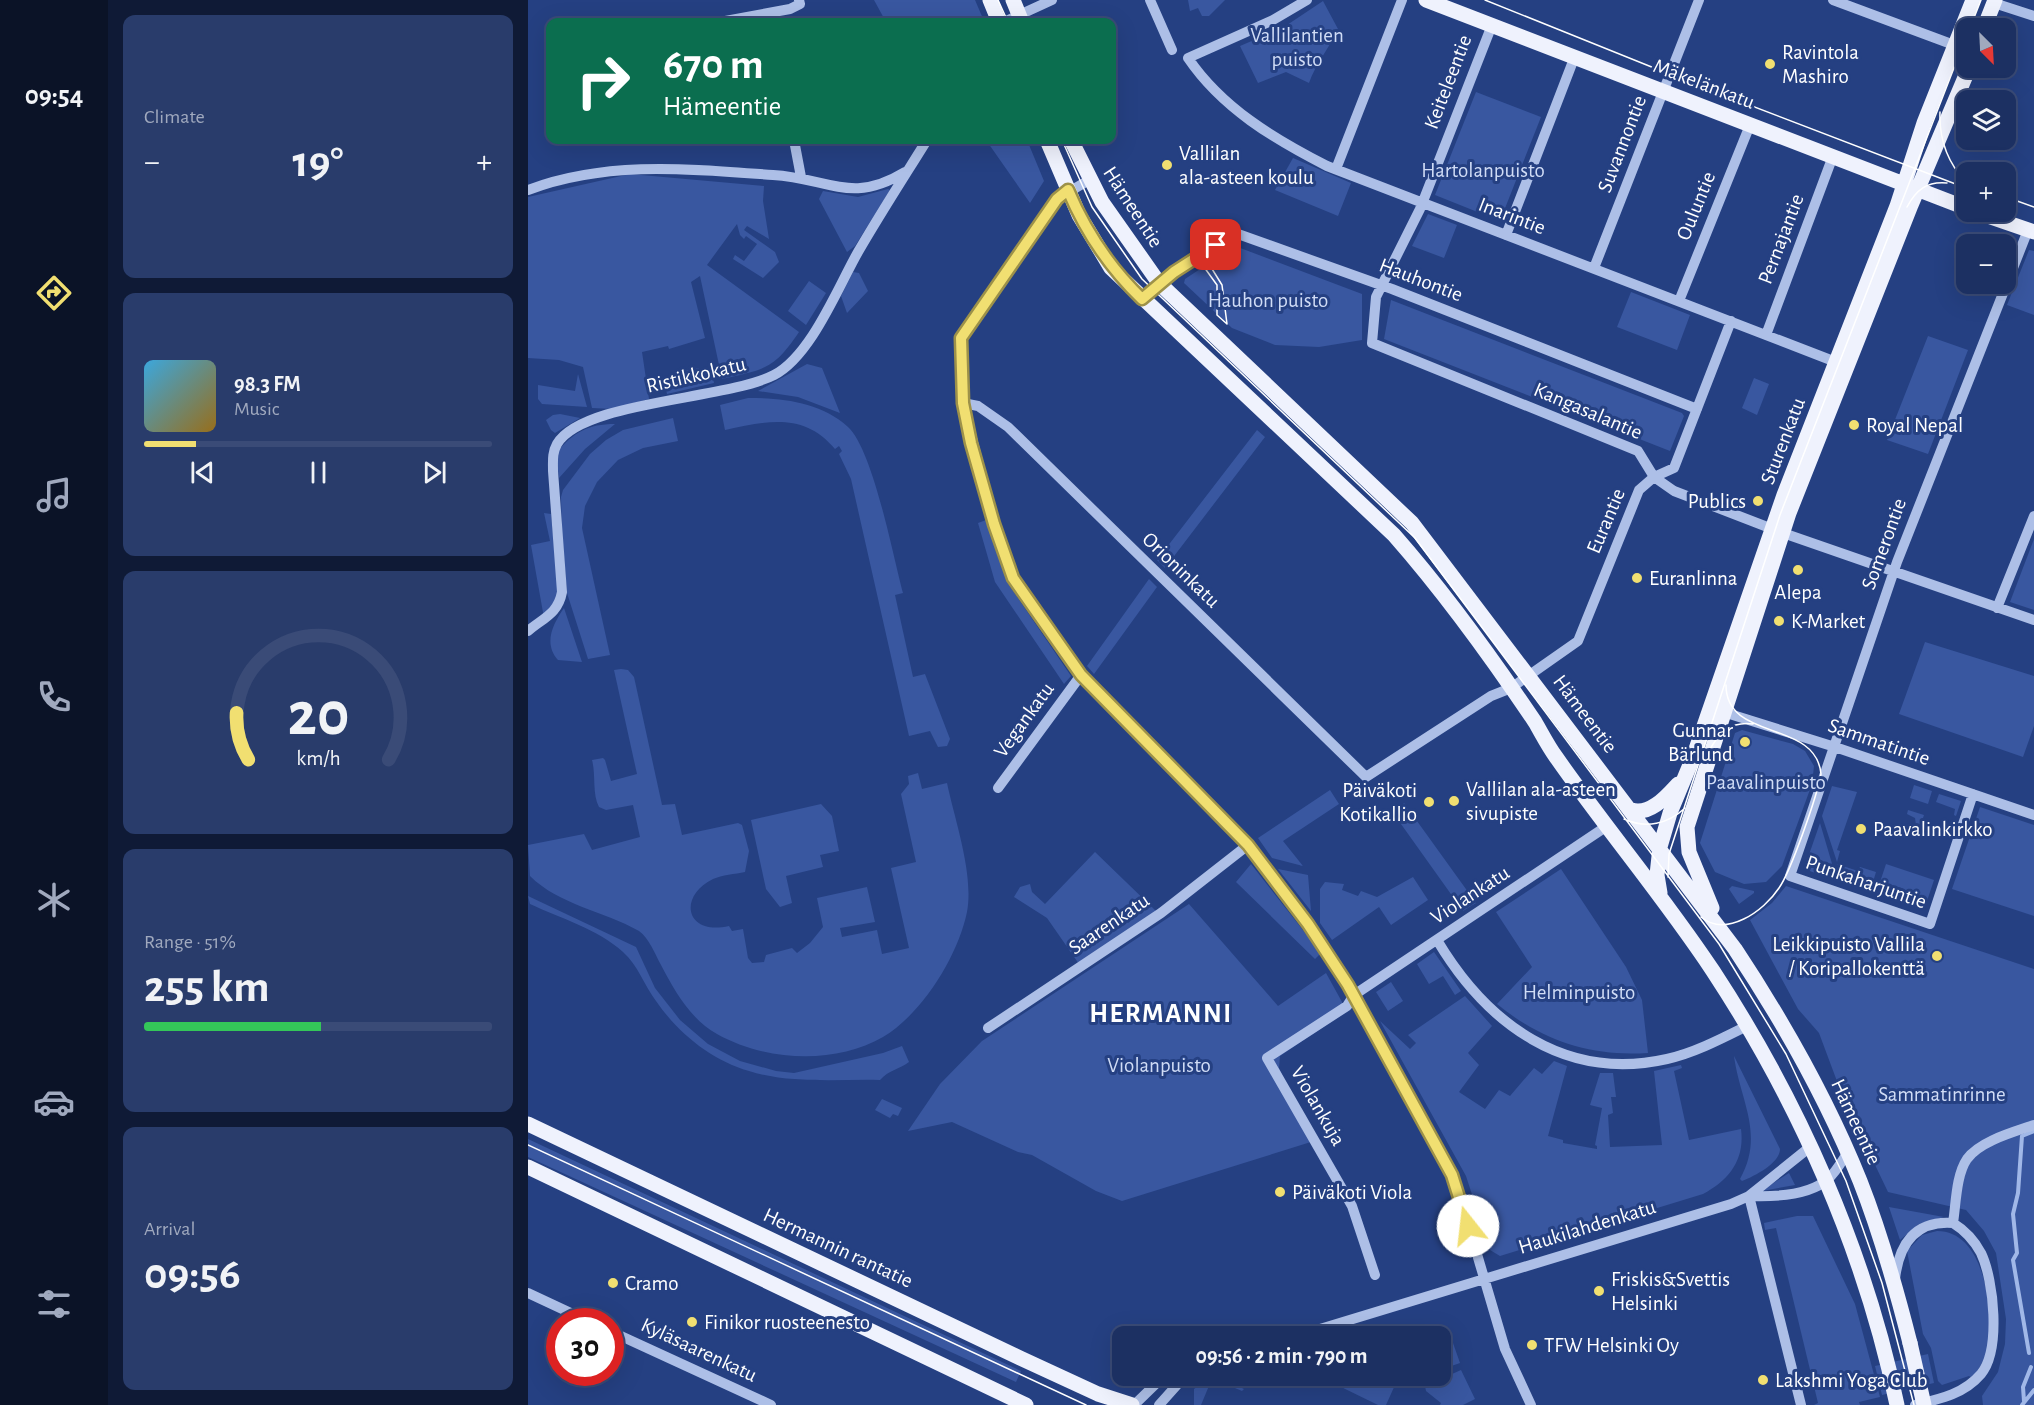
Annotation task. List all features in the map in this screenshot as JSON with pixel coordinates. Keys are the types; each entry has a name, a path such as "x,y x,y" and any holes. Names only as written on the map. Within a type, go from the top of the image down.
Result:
{"main road":[{"path":"990,0 997,18"},
{"name":"Mäkelänkatu","path":"1426,0 1956,204"},
{"name":"Sturenkatu","path":"1911,187 1924,123 1973,0"},
{"path":"1988,18 1994,2"},
{"name":"Sturenkatu","path":"1718,925 1689,852 1686,838 1718,710 1777,531 1911,187 1964,78"},
{"path":"1049,144 1068,190 1099,250 1111,268 1394,535 1414,558 1511,688 1556,758 1714,972 1746,1026 1826,1182 1856,1259 1884,1349 1897,1405"},
{"name":"Hämeentie","path":"1073,144 1089,180 1159,283 1406,516 1718,925 1779,1016 1810,1072 1848,1152 1895,1285 1924,1405"},
{"path":"2005,222 2031,231"},
{"name":"Sturenkatu","path":"1664,902 1657,874 1660,848 1684,777 1718,710"},
{"path":"1631,810 1644,811 1654,806 1684,777"},
{"name":"Hermannin rantatie","path":"528,1124 1020,1358 1098,1394 1133,1405"},
{"path":"528,1167 1026,1405"}],"street":[{"path":"1018,12 1052,0"},
{"path":"1150,0 1172,50"},
{"name":"Inarintie","path":"1307,0 1274,20 1188,58 1205,80 1242,116 1293,148 1335,169 1842,365"},
{"path":"1335,169 1402,0"},
{"name":"Suvannontie","path":"1594,268 1699,0"},
{"path":"1833,0 1954,45"},
{"path":"768,18 799,2"},
{"path":"1994,2 2034,16"},
{"name":"Keiteleentie","path":"1382,286 1422,202 1492,24"},
{"path":"1506,235 1575,56"},
{"name":"Ouluntie","path":"1679,301 1750,124"},
{"path":"795,144 801,177"},
{"name":"Ristikkokatu","path":"528,632 548,618 561,600 553,471 553,454 557,443 566,434 602,415 754,384 784,369 811,335 924,144"},
{"name":"Pernajantie","path":"1766,335 1833,156"},
{"path":"528,190 636,168 801,177 835,188 862,190 878,186 908,170"},
{"path":"1089,180 1068,190 1053,205 961,338 963,403 991,515 1013,578 1081,675 1248,845 1308,924 1354,995 1456,1183 1505,1349 1531,1405"},
{"name":"Somerontie","path":"1790,876 1894,571 2031,231"},
{"name":"Hauhontie","path":"1142,299 1159,283 1232,235 1238,234 1382,286 1697,409"},
{"name":"Kangasalantie","path":"1382,286 1376,297 1372,343 1638,451 1654,477 1671,489 1777,531 2034,620"},
{"name":"Eurantie","path":"1511,688 1578,641 1640,490 1654,477 1674,468 1731,321"},
{"name":"Orioninkatu","path":"963,403 978,406 1008,427 1366,777 1491,696 1511,688"},
{"path":"1998,609 2034,516"},
{"name":"Vegankatu","path":"998,788 1081,675"},
{"name":"Sammatintie","path":"1718,710 2034,815"},
{"name":"Punkaharjuntie","path":"1790,876 1930,924 1973,794"},
{"name":"Violankatu","path":"1354,995 1607,826"},
{"name":"Saarenkatu","path":"988,1028 1161,913 1248,845"},
{"path":"1437,940 1471,989 1493,1012 1534,1042 1576,1057 1615,1063 1666,1059 1717,1040 1746,1026"},
{"name":"Violankuja","path":"1354,995 1347,1006 1267,1058 1352,1206 1375,1275"},
{"path":"1953,1223 1959,1183 1966,1160 1988,1144 2034,1125"},
{"name":"Haukilahdenkatu","path":"1330,1326 1724,1206 1749,1196 1810,1147"},
{"path":"1826,1182 1848,1152"},
{"name":"Haukilahdenkatu","path":"1749,1196 1769,1197 1797,1192 1826,1182"},
{"path":"1749,1196 1801,1405"},
{"path":"1895,1285 1900,1252 1910,1236 1925,1226 1953,1223 1972,1238 1985,1264 1994,1320 1989,1361 1982,1373 1964,1390 1915,1405"},
{"path":"528,1293 560,1308"},
{"name":"Kyläsaarenkatu","path":"624,1337 771,1405"},
{"path":"1133,1405 1153,1386"},
{"path":"1159,1405 1176,1386"}],"green space":[{"path":"874,0 975,0 983,18 884,18"},
{"path":"1188,0 1225,0 1209,16 1202,16 1198,8 1190,11"},
{"name":"Vallilantien puisto","path":"1323,1 1338,29 1309,83 1286,72 1258,83 1240,46 1284,27"},
{"name":"Hartolanpuisto","path":"1476,92 1541,117 1500,221 1435,195"},
{"path":"989,144 1029,144 1044,181 1030,203"},
{"path":"1293,158 1351,183 1338,216 1275,190"},
{"path":"630,174 764,186 763,201 769,239 747,226 744,230 775,252 779,262 763,278 733,259 735,255 744,261 757,244 746,236 744,239 740,235 737,224 707,265 799,332 783,354 768,366 722,379 700,276 691,282 705,338 669,349 668,346 642,352 649,399 613,409 592,408 583,367 559,360 528,358 528,197"},
{"path":"890,190 855,246 847,252 819,199 823,191 858,197"},
{"path":"1428,214 1457,225 1444,258 1412,246"},
{"name":"Hauhon puisto","path":"1235,246 1362,294 1362,340 1319,347 1275,345 1232,328 1184,283 1185,279"},
{"path":"2029,250 2034,251 2034,315 2007,305 2011,294 2016,294 2016,282"},
{"path":"853,272 859,273 868,291 847,313 841,296"},
{"path":"809,281 826,293 806,325 788,311"},
{"path":"1631,292 1690,315 1677,350 1617,327"},
{"name":"Hauhon puisto","path":"1391,300 1682,413 1684,416 1670,451 1384,339"},
{"path":"1928,336 1968,350 1928,454 1887,440"},
{"path":"807,364 822,368 840,413 798,397 758,391"},
{"path":"699,368 700,371 711,369 714,383 667,394 664,379 674,377 674,373"},
{"path":"578,374 587,407 542,404 538,399 538,385 575,391"},
{"path":"1754,378 1769,384 1757,415 1742,408"},
{"path":"748,398 774,399 813,407 826,412 848,427 857,439 874,480 903,593 895,595 913,677 925,674 950,739 947,746 938,747 930,731 909,736 851,479 839,454 842,451 839,446 835,449 823,437 798,424 770,422 725,430 720,405"},
{"path":"553,415 580,418 555,433 546,420"},
{"path":"673,418 678,441 643,448 618,460 597,482 585,506 582,528 610,655 588,659 567,593 562,533 561,497 563,490 590,454 606,440 623,430"},
{"path":"615,424 585,449 559,478 556,453 563,446 575,435 589,428"},
{"path":"1257,430 1265,437 1165,568 1157,560"},
{"path":"544,513 551,514 558,587 556,599 544,618 531,545 550,541"},
{"path":"986,520 1009,585 1071,676 1064,684 995,582 978,523"},
{"path":"2034,539 2034,610 2010,602"},
{"path":"1149,579 1157,587 1094,674 1087,666"},
{"path":"564,608 582,662 558,660 551,647 553,627"},
{"path":"1925,642 2034,676 2034,726 2023,757 1899,714"},
{"path":"614,670 628,670 634,677 662,805 675,804 682,835 738,823 742,825 749,851 745,872 713,879 702,887 694,895 691,913 703,925 714,928 729,926 732,931 743,929 748,958 752,963 764,962 766,955 792,948 797,953 810,943 823,927 817,898 867,887 875,922 840,928 842,937 877,930 882,954 909,948 891,868 916,862 901,794 909,784 908,776 918,773 922,789 947,783 966,865 967,912 956,947 947,965 924,999 897,1027 864,1046 822,1055 778,1054 736,1043 708,1028 691,1013 643,934 554,894 530,876 528,845 584,834 592,850 640,837 633,805 606,810 599,807 595,790 592,760 603,758 605,760 611,781 637,774"},
{"name":"Paavalinpuisto","path":"1742,730 1793,744 1805,751 1814,766 1812,784 1782,866 1766,882 1744,884 1715,872 1700,843 1735,733"},
{"path":"1914,785 1932,791 1928,804 1910,798"},
{"path":"1832,786 1857,792 1837,850 1840,851 1837,862 1822,816"},
{"path":"1330,790 1339,804 1283,841 1303,866 1272,858 1258,838"},
{"path":"1939,794 1961,801 1956,816 1954,815 1955,809 1936,802"},
{"path":"1404,803 1476,903 1463,911 1396,817"},
{"path":"821,804 832,816 839,851 820,855 823,867 786,876 792,903 780,907 766,889 751,820"},
{"path":"1980,807 2034,825 2034,916 1952,889"},
{"path":"1908,810 1924,815 1916,839 1899,834 1901,829 1910,831 1916,825 1915,818 1907,814"},
{"path":"1820,823 1833,867 1852,886 1804,869"},
{"path":"1095,852 1156,911 1079,964 1047,918 1014,897 1020,887 1030,884 1032,892 1045,904"},
{"path":"1251,864 1321,953 1315,959 1236,882"},
{"path":"1837,864 1858,871 1860,867 1876,872 1870,892 1857,887"},
{"path":"1886,864 1934,880 1924,910 1876,894"},
{"path":"1278,869 1308,875 1311,911"},
{"name":"Helminpuisto","path":"1561,869 1626,967 1642,1000 1648,1053 1607,1052 1568,1044 1532,1028 1497,1004 1532,967 1496,912"},
{"path":"1413,877 1428,900 1391,925 1379,907 1332,940 1320,923 1320,889 1325,882 1344,884 1342,890 1358,896 1361,891 1377,897"},
{"path":"1732,886 1754,891 1754,893 1739,904 1729,889"},
{"name":"Sammatinrinne","path":"1786,886 2034,969 2034,1405 1983,1405 1982,1396 1998,1372 2005,1344 2006,1319 1996,1253 1984,1231 1966,1210 1888,1192 1844,1100 1819,1033 1798,1009 1750,920 1772,903"},
{"path":"528,896 636,947 655,988 680,1020 708,1044 740,1061 776,1071 794,1073 883,1053 902,1046 909,1062 880,1080 781,1078 735,1066 696,1044 674,1024 656,1001 633,963 623,952 590,930 530,904"},
{"name":"Violanpuisto","path":"1189,904 1278,1006 1326,973 1347,1011 1280,1056 1279,1068 1314,1141 1122,1201 1096,1191 1032,1155 1018,1152 952,1122 908,1131 940,1084 982,1041"},
{"path":"1434,952 1461,991 1455,995 1443,976 1429,984 1417,964"},
{"path":"1391,982 1403,1001 1388,1011 1376,992"},
{"path":"1465,996 1492,1026 1468,1053 1479,1065 1459,1092 1485,1109 1499,1090 1510,1096 1534,1068 1542,1074 1554,1061 1567,1066 1548,1136 1563,1140 1563,1143 1597,1149 1595,1145 1602,1108 1590,1105 1600,1073 1613,1073 1616,1097 1611,1097 1613,1113 1608,1115 1610,1147 1662,1145 1654,1071 1681,1065 1682,1068 1674,1071 1689,1140 1741,1129 1740,1150 1733,1168 1720,1182 1703,1194 1500,1256 1490,1250 1466,1176 1380,1021 1410,1049 1416,1043 1408,1035"},
{"path":"1734,1056 1780,1149 1771,1164 1742,1181 1740,1179 1747,1163 1751,1132"},
{"path":"882,1099 902,1108 898,1116 893,1114 890,1118 875,1110"},
{"path":"528,1139 1021,1371 1016,1382 528,1157"},
{"path":"1789,1173 1795,1185 1762,1191 1764,1189"},
{"path":"1889,1207 1944,1217 1919,1224 1900,1240"},
{"path":"1797,1216 1813,1216 1855,1304 1880,1397 1859,1402 1860,1405 1814,1405 1818,1403 1776,1228 1765,1230 1764,1223"},
{"path":"1937,1231 1954,1235 1967,1245 1977,1260 1984,1279 1989,1319 1986,1354 1972,1378 1969,1376 1942,1385 1938,1381 1931,1348 1923,1334 1907,1251 1922,1235"},
{"path":"1453,1343 1460,1363 1451,1366 1451,1344"},
{"path":"1928,1354 1934,1383 1882,1395 1875,1366"},
{"path":"1461,1370 1475,1399 1463,1405 1440,1405 1441,1403 1426,1391 1425,1386 1451,1386 1451,1374"},
{"path":"1198,1386 1209,1386 1201,1405 1194,1405 1194,1389"},
{"path":"1230,1386 1238,1386 1244,1389 1242,1391"},
{"path":"1339,1386 1395,1386 1386,1405 1378,1405"}],"waterway":[{"path":"2029,1353 2013,1260 2017,1253 2013,1214 2018,1193 2022,1136 2034,1131"},
{"path":"2024,1401 2023,1387 2031,1367"},
{"path":"2022,1405 2034,1390"}],"tram line":[{"path":"998,0 1006,18"},
{"path":"1485,0 1679,78 1956,184"},
{"path":"1974,18 1981,0"},
{"path":"1668,877 1669,854 1780,515 1956,63"},
{"path":"1940,112 1943,141 1956,170"},
{"path":"1064,144 1092,207 1142,279 1415,538 1719,944 1786,1054 1846,1181 1882,1283 1914,1405"},
{"path":"1907,207 1918,191 1928,185 1947,183"},
{"path":"2016,201 2034,207"},
{"path":"1209,264 1222,285 1227,324 1217,315 1217,285 1204,267 1209,264"},
{"path":"1701,917 1711,923 1722,925 1733,923 1754,913 1772,897 1784,879 1797,850 1821,774 1815,757 1804,745 1740,715 1730,703 1726,685"},
{"path":"1708,753 1726,730 1738,724 1753,724"},
{"path":"1624,819 1640,824 1656,823 1671,818 1685,808"},
{"path":"528,1145 1086,1405"}],"place":[{"name":"Ravintola Mashiro","path":"1770,64"},
{"name":"Vallilan ala-asteen koulu","path":"1167,165"},
{"name":"Royal Nepal","path":"1854,425"},
{"name":"Publics","path":"1758,501"},
{"name":"Alepa","path":"1798,570"},
{"name":"Euranlinna","path":"1637,578"},
{"name":"K-Market","path":"1779,621"},
{"name":"Gunnar Bärlund","path":"1745,742"},
{"name":"Vallilan ala-asteen sivupiste","path":"1454,801"},
{"name":"Päiväkoti Kotikallio","path":"1429,802"},
{"name":"Paavalinkirkko","path":"1861,829"},
{"name":"Leikkipuisto Vallila / Koripallokenttä","path":"1937,956"},
{"name":"Päiväkoti Viola","path":"1280,1192"},
{"name":"Cramo","path":"613,1283"},
{"name":"Friskis&Svettis Helsinki","path":"1599,1291"},
{"name":"Finikor ruosteenesto","path":"692,1322"},
{"name":"TFW Helsinki Oy","path":"1532,1345"},
{"name":"Lakshmi Yoga Club","path":"1763,1380"}],"district":[{"name":"HERMANNI","path":"1161,1013"}],"route":[{"path":"1216,245 1174,272 1142,299 1111,268 1088,232 1068,190 1057,199 961,338 963,403 971,443 994,524 1013,578 1081,675 1248,845 1332,958 1452,1175 1468,1226"}]}
